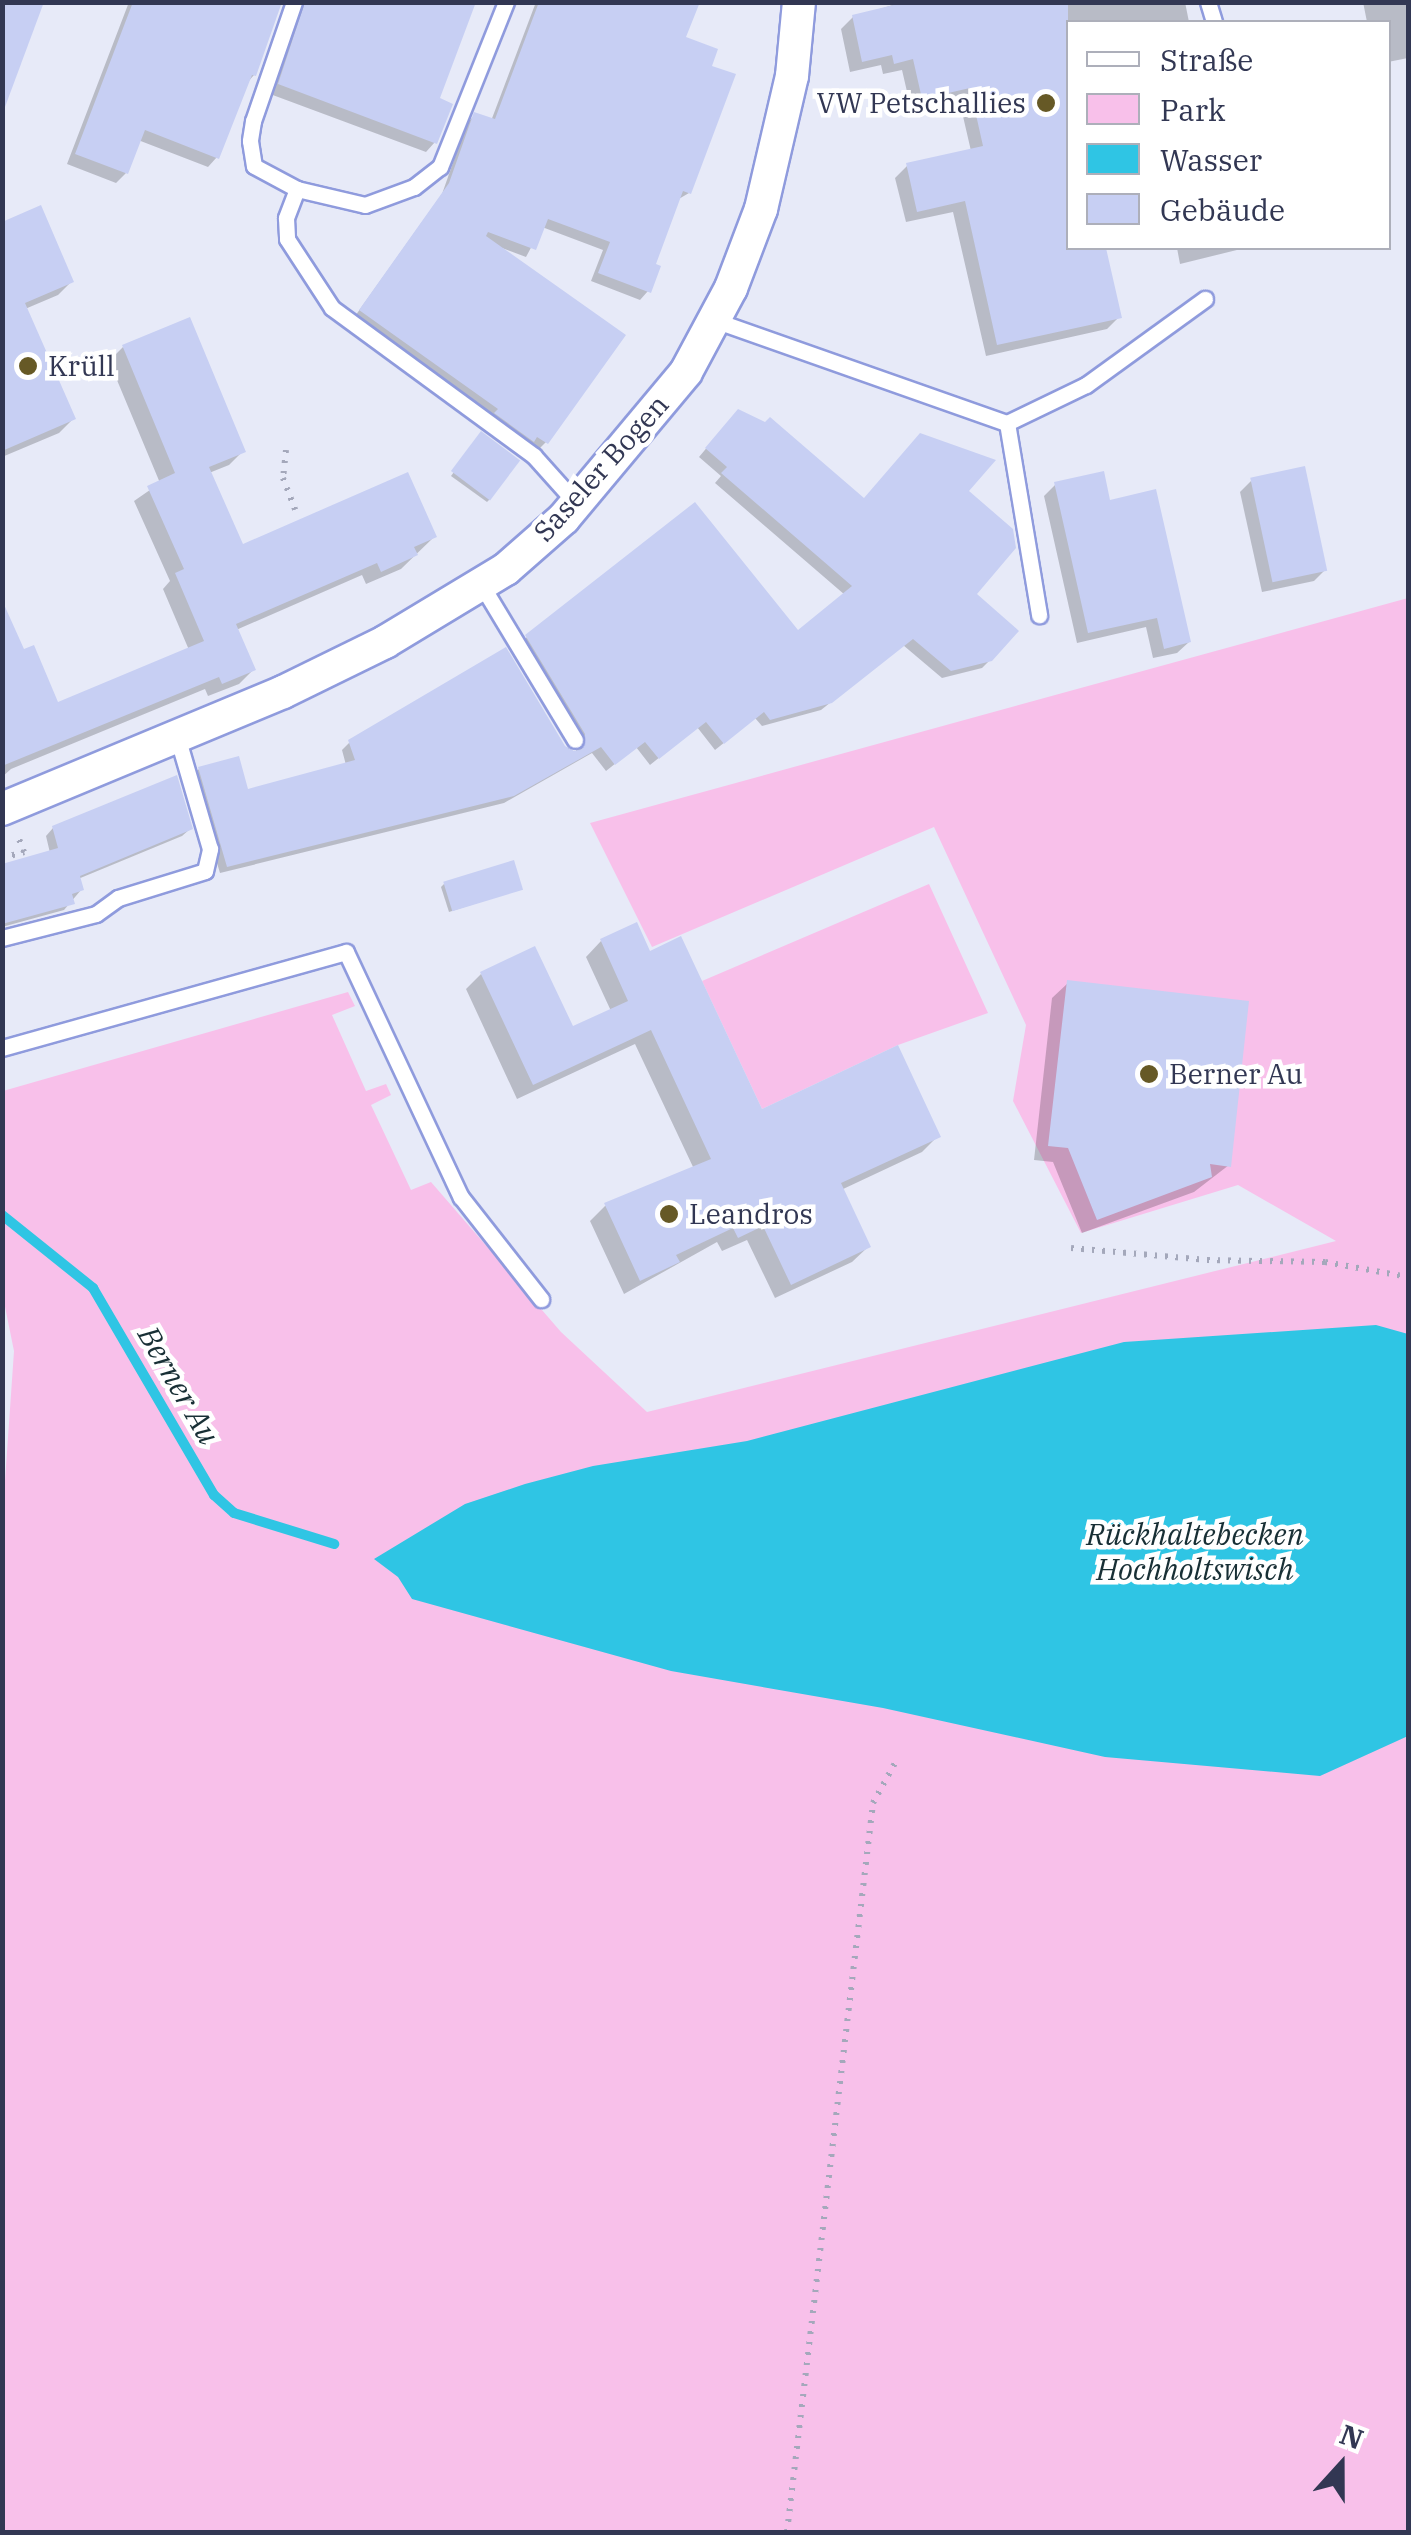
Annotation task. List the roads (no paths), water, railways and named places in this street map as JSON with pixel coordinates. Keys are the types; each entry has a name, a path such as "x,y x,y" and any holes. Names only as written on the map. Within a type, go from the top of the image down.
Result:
{"street":[{"name":"Saseler Bogen","path":"2,809 385,642 506,568 576,503 686,372 714,320 761,209 792,76 799,2"}],"lane":[{"path":"294,2 250,142 254,166 297,189 365,205 384,201 436,174 506,2"},
{"path":"297,189 286,218 287,239 332,308 534,456 576,503"},
{"path":"714,320 1007,424 1086,385 1205,299"},
{"path":"1007,424 1040,615"},
{"path":"481,584 575,740"},
{"path":"2,938 96,914 118,898 205,871 210,849 176,736"},
{"path":"2,1048 346,952 461,1197 541,1300"}],"water":[{"name":"Rückhaltebecken Hochholtswisch","path":"1376,1325 1408,1334 1408,1736 1320,1776 1105,1757 883,1708 671,1671 412,1599 398,1577 374,1559 465,1504 593,1466 747,1441 1124,1342"}],"waterway":[{"name":"Berner Au","path":"2,1215 93,1288 214,1495 234,1513 334,1544"}],"place":[{"name":"VW Petschallies","path":"1046,103"},
{"name":"Krüll","path":"28,366"},
{"name":"Berner Au","path":"1149,1074"},
{"name":"Leandros","path":"669,1214"}]}
